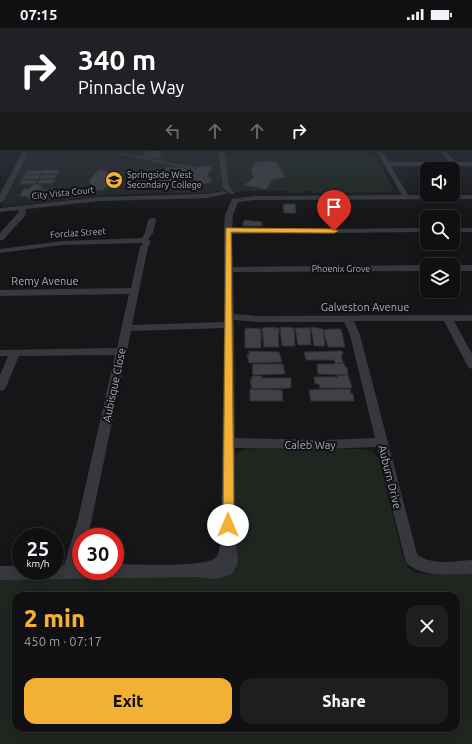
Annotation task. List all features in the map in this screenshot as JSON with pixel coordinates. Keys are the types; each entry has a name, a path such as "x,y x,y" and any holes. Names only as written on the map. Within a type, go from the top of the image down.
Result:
{"street":[{"path":"0,203 6,181 25,151"},
{"path":"217,151 222,189 230,215"},
{"path":"221,151 226,188 235,196 255,198 472,196"},
{"path":"379,151 403,195"},
{"path":"443,151 450,162"},
{"path":"460,164 472,164"},
{"path":"387,165 420,165"},
{"path":"235,196 420,195"},
{"path":"460,195 472,196"},
{"path":"124,571 197,570 216,573 224,565 230,564 231,549 228,540 228,231 235,196"},
{"name":"City Vista Court","path":"0,211 19,212 131,200 194,198 224,199 235,196"},
{"path":"0,238 19,212"},
{"name":"Aubisque Close","path":"83,528 127,327 143,243 149,233 152,220"},
{"path":"228,231 420,230"},
{"path":"460,230 472,230"},
{"name":"Forclaz Street","path":"0,249 74,242 131,240 143,243"},
{"name":"Phoenix Grove","path":"228,269 420,268"},
{"path":"460,268 472,268"},
{"name":"Remy Avenue","path":"0,293 134,292"},
{"path":"450,318 472,365"},
{"name":"Galveston Avenue","path":"127,327 196,326 258,319 472,318"},
{"name":"Auburn Drive","path":"351,319 411,558 416,563 424,566 472,567"},
{"path":"0,353 121,353"},
{"path":"0,387 15,353"},
{"name":"Caleb Way","path":"228,446 382,445"},
{"path":"0,573 72,572"}],"shaded area":[{"name":"Springside West Secondary College","path":"29,151 211,151 215,193 154,193 101,196 1,207"},
{"path":"70,151 97,151 93,166 64,167"},
{"path":"99,151 121,154 103,166 96,166"},
{"path":"164,151 186,151 186,161 182,160 181,162 173,163 163,161 163,156 168,154"},
{"path":"211,151 373,151 393,189 391,191 396,192 313,193 312,191 306,191 305,193 286,193 286,191 238,191 243,193 233,191 215,191"},
{"path":"123,155 134,157 144,165 121,166 117,159"},
{"path":"24,169 59,170 53,186 43,188 43,185 28,186 26,189 23,189 19,197 28,197 29,199 64,195 62,186 86,180 89,180 85,187 91,191 131,181 144,176 142,192 6,205"},
{"path":"152,173 156,175 151,177 160,181 168,183 177,180 183,183 146,185 146,175"},
{"path":"145,175 128,182 110,184 113,176"},
{"path":"246,449 363,449 372,451 379,459 403,557 409,568 415,572 427,574 472,573 472,744 0,744 0,579 64,580 64,578 72,578 72,580 124,580 124,577 218,576 235,456 239,451"}],"building":[{"path":"107,151 115,151 196,168 196,170"},
{"path":"145,151 162,151 160,157 144,157"},
{"path":"257,162 276,162 285,177 273,179 266,189 244,185 254,177 252,175 251,168"},
{"path":"211,166 211,172 208,172 208,178 211,178 211,182 202,185 192,178 181,178 168,183 157,181 151,176 167,174 166,172 162,172 163,168 183,167 183,169 196,170 196,167"},
{"path":"99,169 108,171 107,174 113,174 112,180 109,181 109,185 103,190 91,191 88,188 91,187 89,183 90,179"},
{"path":"42,170 40,174 24,175 26,171"},
{"path":"43,170 59,170 57,174 41,174"},
{"path":"24,175 40,175 38,179 22,179"},
{"path":"41,175 57,175 56,178 39,179"},
{"path":"55,179 54,183 37,184 39,180"},
{"path":"21,180 37,180 35,184 20,184"},
{"path":"41,184 40,187 44,187 42,190 56,188 56,191 59,190 60,194 28,199 28,197 20,196 23,189 30,189 32,185"},
{"path":"283,204 295,204 296,213 284,213"},
{"path":"244,220 262,222 262,226 244,226 242,223 244,223"},
{"path":"311,327 323,329 325,346 314,346"},
{"path":"262,328 279,328 279,347 264,347"},
{"path":"280,328 294,328 295,346 282,346"},
{"path":"295,328 310,328 311,345 298,345"},
{"path":"245,329 261,329 261,348 245,348"},
{"path":"341,329 345,347 328,347 323,330"},
{"path":"249,351 279,352 282,362 249,363 247,355 249,355"},
{"path":"342,351 343,355 341,355 343,363 335,363 334,360 306,360 304,352"},
{"path":"334,363 344,363 345,367 347,367 348,375 318,374 317,364 335,364"},
{"path":"253,364 283,364 285,374 253,375"},
{"path":"337,375 348,375 352,388 320,388 319,384 315,384 314,377 338,377"},
{"path":"252,376 262,376 262,378 291,378 291,388 252,389 250,380 252,380"},
{"path":"250,389 282,390 283,401 250,401"},
{"path":"350,389 351,394 353,393 354,401 311,401 309,390"}],"place":[{"name":"Springside West Secondary College","path":"114,180"}],"route":[{"path":"228,525 228,230 334,231"}]}
